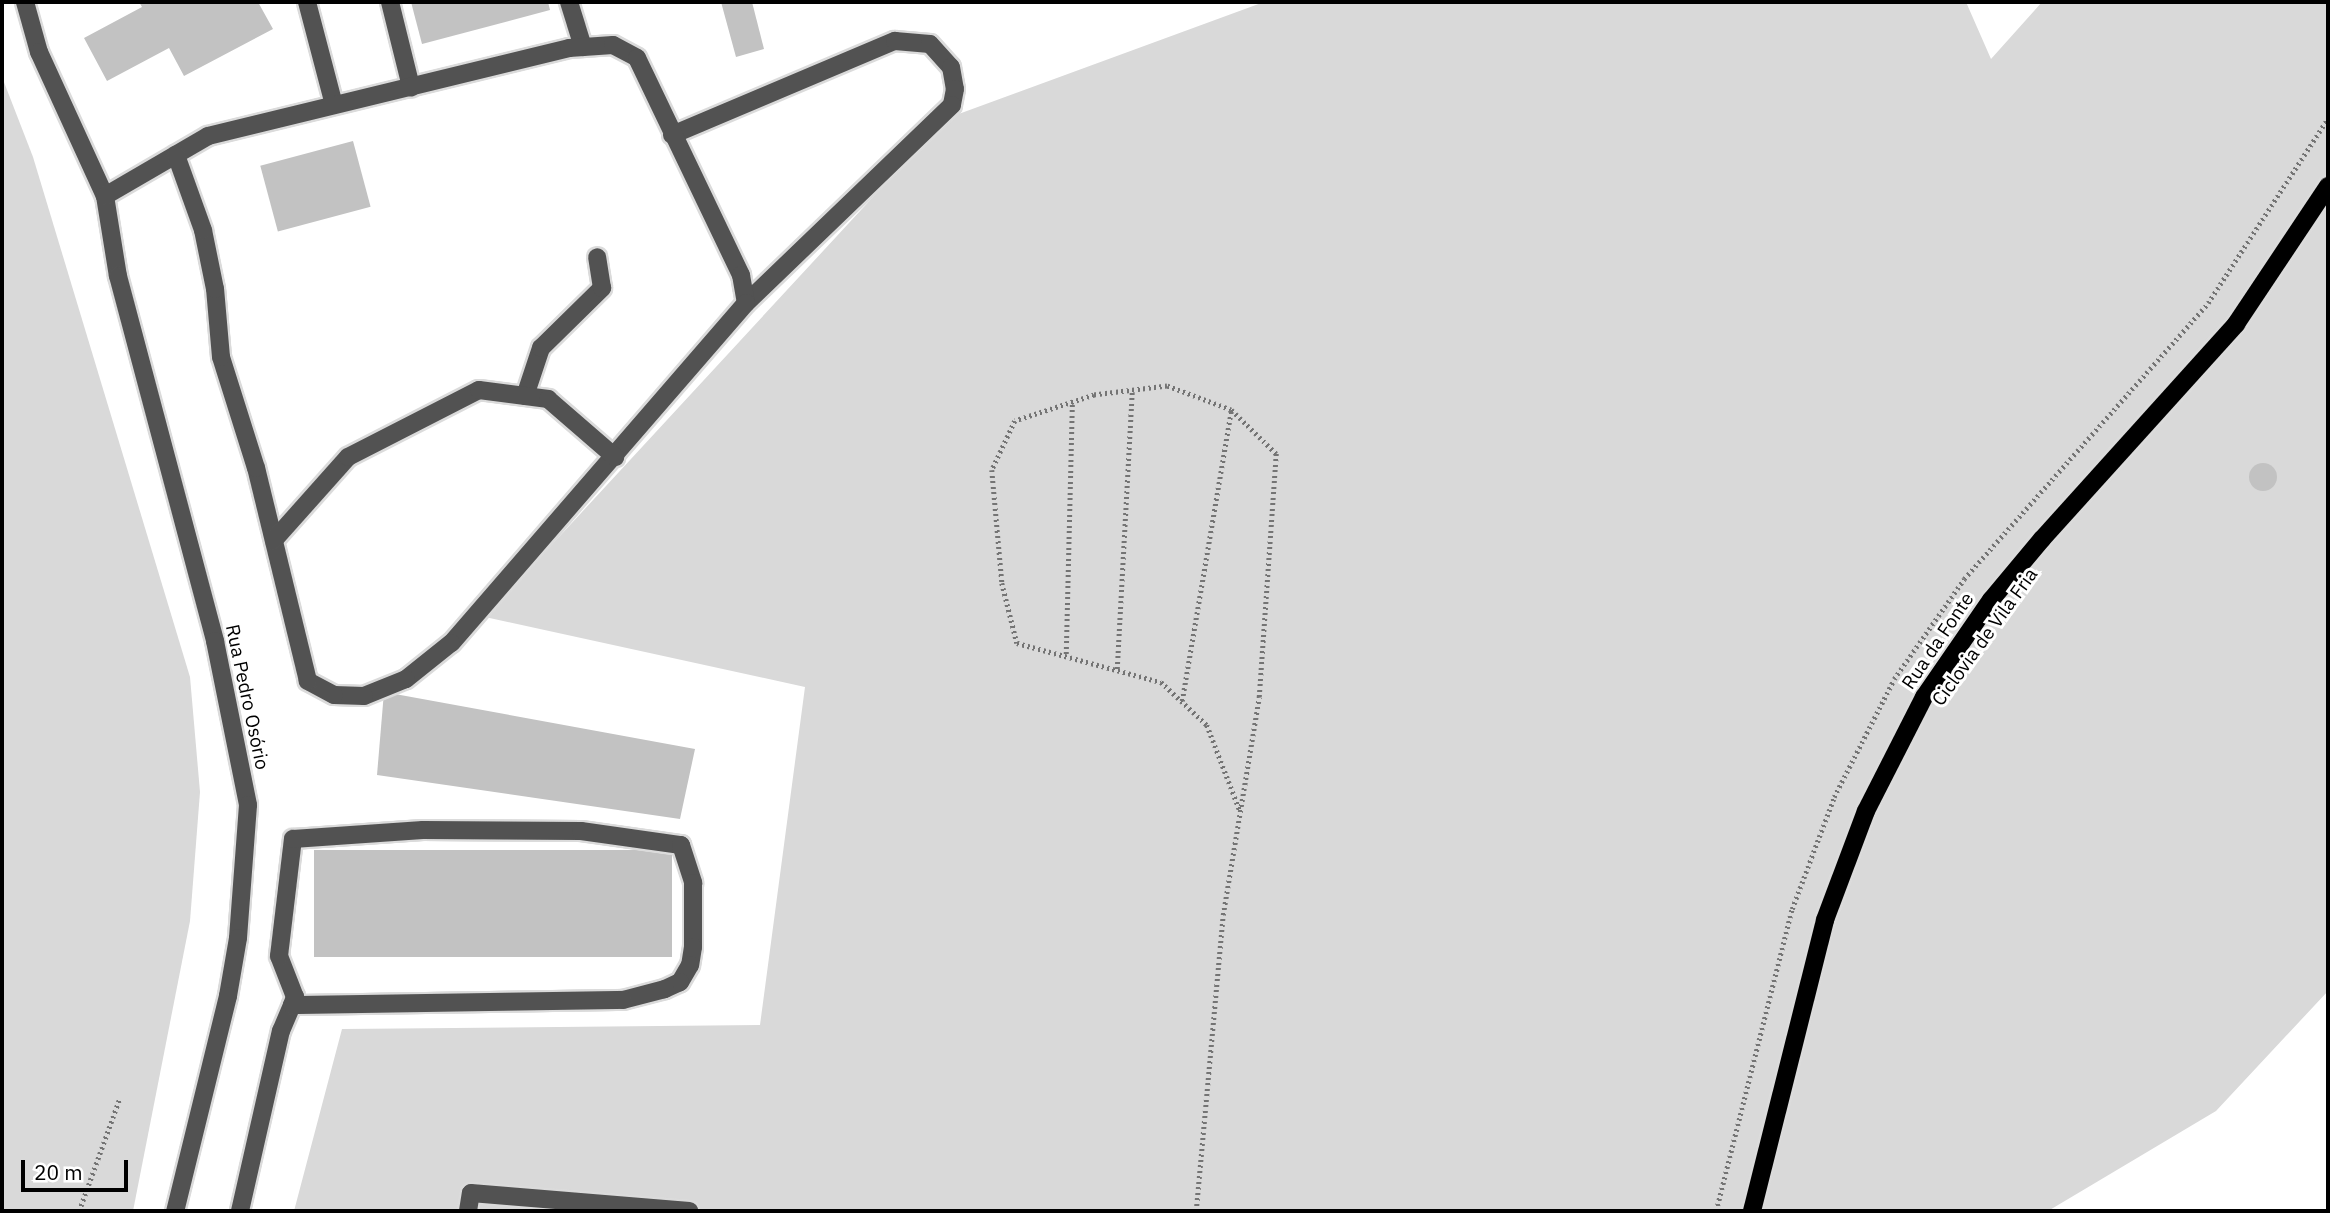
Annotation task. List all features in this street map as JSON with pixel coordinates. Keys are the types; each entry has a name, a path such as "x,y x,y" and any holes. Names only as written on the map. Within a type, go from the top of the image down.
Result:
{"main road":[{"name":"Rua da Fonte","path":"1752,1211 1825,920 1866,811 1924,697 2000,590 2236,324 2328,186"}],"street":[{"name":"Rua Pedro Osório","path":"25,2 39,52 105,197 118,276 215,641 248,805 238,938 228,996 175,1211"},
{"path":"307,2 334,105"},
{"path":"390,2 411,87"},
{"path":"569,2 583,47"},
{"path":"176,155 202,230 215,289 221,357 274,540 308,681 334,695 364,696 406,679 451,643 746,303 952,105 955,89 951,67 930,44 895,41 672,135"},
{"path":"105,197 208,136 583,47 613,45 637,58 741,275 746,303"},
{"path":"525,396 541,348 602,288 597,257"},
{"path":"274,540 348,457 480,390 548,399 615,457"},
{"path":"240,1211 281,1031 292,1005 295,998 279,956 293,839 423,830 581,831 681,845 692,883 694,947 690,965 680,982 665,989 623,1000 292,1005"},
{"path":"468,1211 471,1193 595,1207 689,1211"}],"path":[{"path":"1196,1211 1223,915 1259,697 1276,454 1231,410 1167,386 1072,402 1015,421 992,470 1002,583 1017,643 1066,654 1161,682 1207,725 1240,811"},
{"path":"1117,669 1132,390"},
{"path":"1066,654 1072,402"},
{"path":"1182,702 1231,410"},
{"path":"79,1211 119,1100"}],"shaded area":[{"path":"1264,2 1966,2 1991,59 2042,2 2328,2 2328,991 2216,1111 2048,1211 294,1211 342,1029 760,1025 805,687 485,617 945,119"},
{"path":"2,77 33,157 190,677 200,792 190,921 133,1211 2,1211"}],"building":[{"path":"139,2 258,2 273,29 184,76 169,48 107,81 84,38 142,7"},
{"path":"411,2 548,2 550,10 422,44"},
{"path":"721,2 752,2 764,49 736,57"},
{"path":"353,141 371,207 278,232 260,166"},
{"path":"2263,463 2273,467 2277,477 2273,487 2263,491 2253,487 2249,477 2253,467"},
{"path":"384,692 695,749 680,819 377,775"},
{"path":"314,850 672,850 672,957 314,957"}]}
